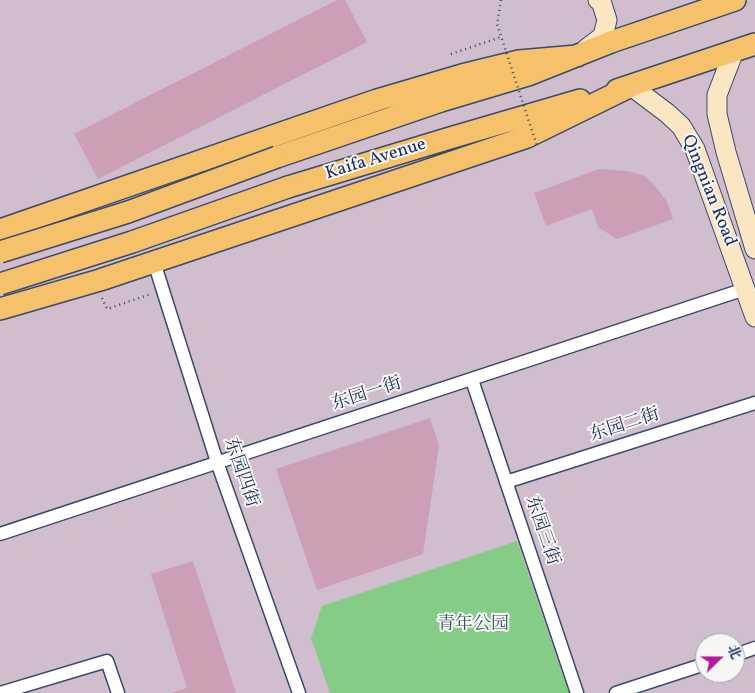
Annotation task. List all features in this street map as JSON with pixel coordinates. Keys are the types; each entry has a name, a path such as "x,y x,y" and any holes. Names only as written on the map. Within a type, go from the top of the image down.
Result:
{"main road":[{"path":"0,230 377,100 462,75 519,61 578,56 603,36 607,20 601,1 598,0"},
{"name":"Kaifa Avenue","path":"0,252 128,212 277,157 441,101 528,75 611,42 735,0"},
{"name":"Kaifa Avenue","path":"0,284 132,242 288,188 450,138 630,86 755,44"},
{"name":"Qingnian Road","path":"734,51 717,95 718,114 726,152 755,249"},
{"path":"0,309 100,280 527,136 630,86"},
{"name":"Qingnian Road","path":"630,86 667,113 681,126 695,149 755,317"}],"street":[{"name":"东园四街","path":"154,262 217,462 299,693"},
{"name":"东园一街","path":"0,534 745,289"},
{"name":"东园三街","path":"472,380 578,693"},
{"name":"东园二街","path":"506,482 755,403"},
{"path":"0,693 107,661 118,693"},
{"path":"616,693 695,667"}],"path":[{"path":"501,0 498,24 501,37 537,146"},
{"path":"451,54 501,37"},
{"path":"100,296 107,309 162,290"}],"shaded area":[{"path":"0,0 755,0 755,693 0,693"}],"green space":[{"name":"青年公园","path":"517,541 569,693 330,693 311,638 322,606"}],"building":[{"path":"337,0 345,0 367,42 98,179 74,134"},
{"path":"599,169 627,171 645,176 667,202 673,219 617,239 598,227 592,209 546,226 534,193"},
{"path":"430,418 439,446 423,554 317,590 276,469"},
{"path":"193,561 236,693 171,693 187,688 151,574"}]}
